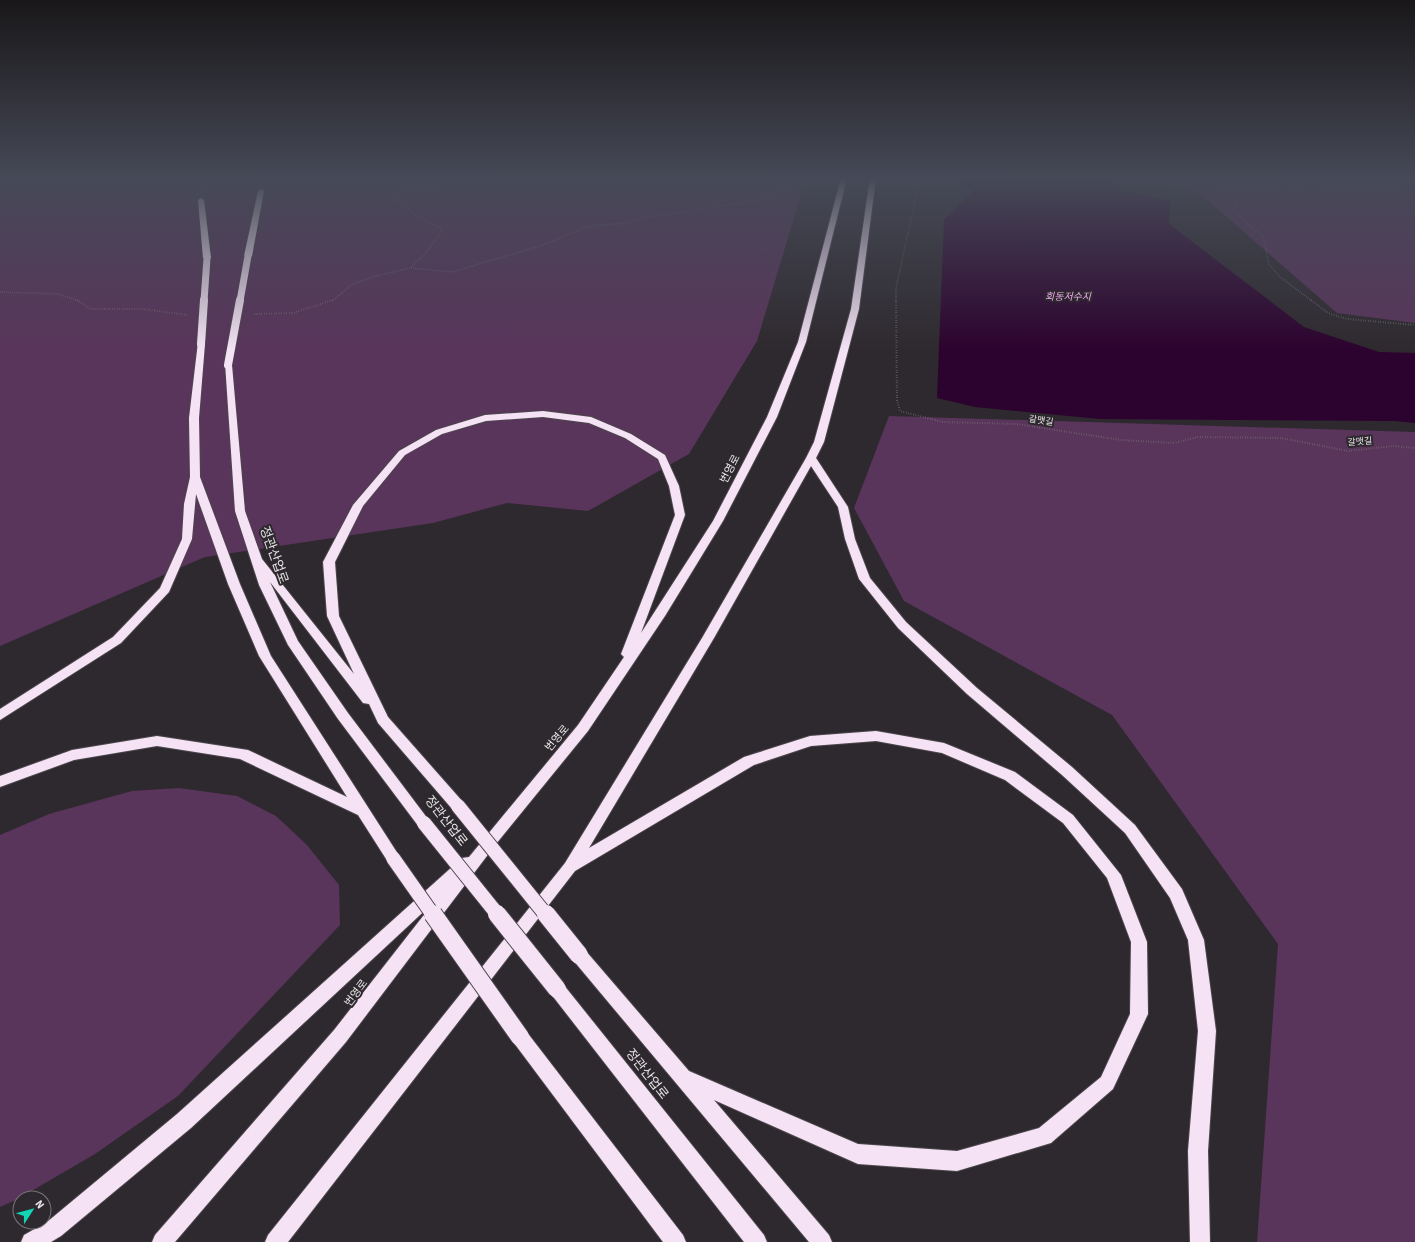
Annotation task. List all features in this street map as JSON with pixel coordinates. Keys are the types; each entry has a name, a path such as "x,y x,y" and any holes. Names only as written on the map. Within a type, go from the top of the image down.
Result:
{"highway":[{"path":"0,715 117,640 165,589 187,539 189,504 195,477 194,418 207,258 205,236"},
{"name":"정관산업로","path":"252,236 228,365 240,511 265,586 292,642 343,716 424,823 757,1242"},
{"name":"번영로","path":"162,1242 340,1036 491,840 583,728 659,616 718,521 772,417 802,342 829,236"},
{"path":"275,1242 570,867 708,638 819,442 855,309 866,236"},
{"path":"383,720 333,616 329,562 358,505 402,453 440,432 485,418 543,414 591,420 628,436 662,458 674,486 680,515 619,675"},
{"path":"811,458 843,507 850,539 865,579 902,625 972,691 1067,771 1130,829 1176,894 1196,940 1207,1031 1198,1151 1200,1242"},
{"path":"195,477 234,584 265,656 393,858 520,1037 676,1242"},
{"path":"254,554 383,720 458,806 579,955 822,1242"},
{"path":"570,867 749,761 810,741 876,736 944,748 1010,776 1068,819 1113,875 1139,942 1139,1014 1107,1083 1044,1136 956,1161 858,1154 682,1077"},
{"path":"0,782 72,755 157,740 243,754 365,812"},
{"path":"31,1242 54,1229 184,1121 491,840"}],"path":[{"path":"410,268 427,252 438,236"},
{"path":"247,314 293,313 332,301 351,285 372,277 410,268 444,271 460,270 540,246 565,236"},
{"name":"갈맷길","path":"907,236 896,288 897,400 900,411 943,422 1016,424 1121,440 1174,443 1198,437 1281,438 1348,451 1393,446 1415,448"},
{"path":"1263,236 1269,264 1279,276 1328,313 1347,318 1415,325"},
{"path":"0,292 58,294 74,298 91,309 143,309 188,316"}],"shaded area":[{"path":"0,236 789,236 757,341 689,454 588,511 507,503 433,523 205,557 0,646"},
{"path":"1248,236 1415,236 1415,323 1337,313"},
{"path":"889,416 1415,432 1415,1242 1257,1242 1278,944 1112,715 904,601 854,508"},
{"path":"179,788 237,796 276,816 307,845 339,885 340,925 178,1096 95,1154 33,1190 12,1190 12,1202 0,1207 0,835 49,814 132,791"}],"water":[{"name":"회동저수지","path":"943,236 1185,236 1304,327 1379,352 1415,353 1415,423 1394,421 1100,419 975,407 937,398"}]}
